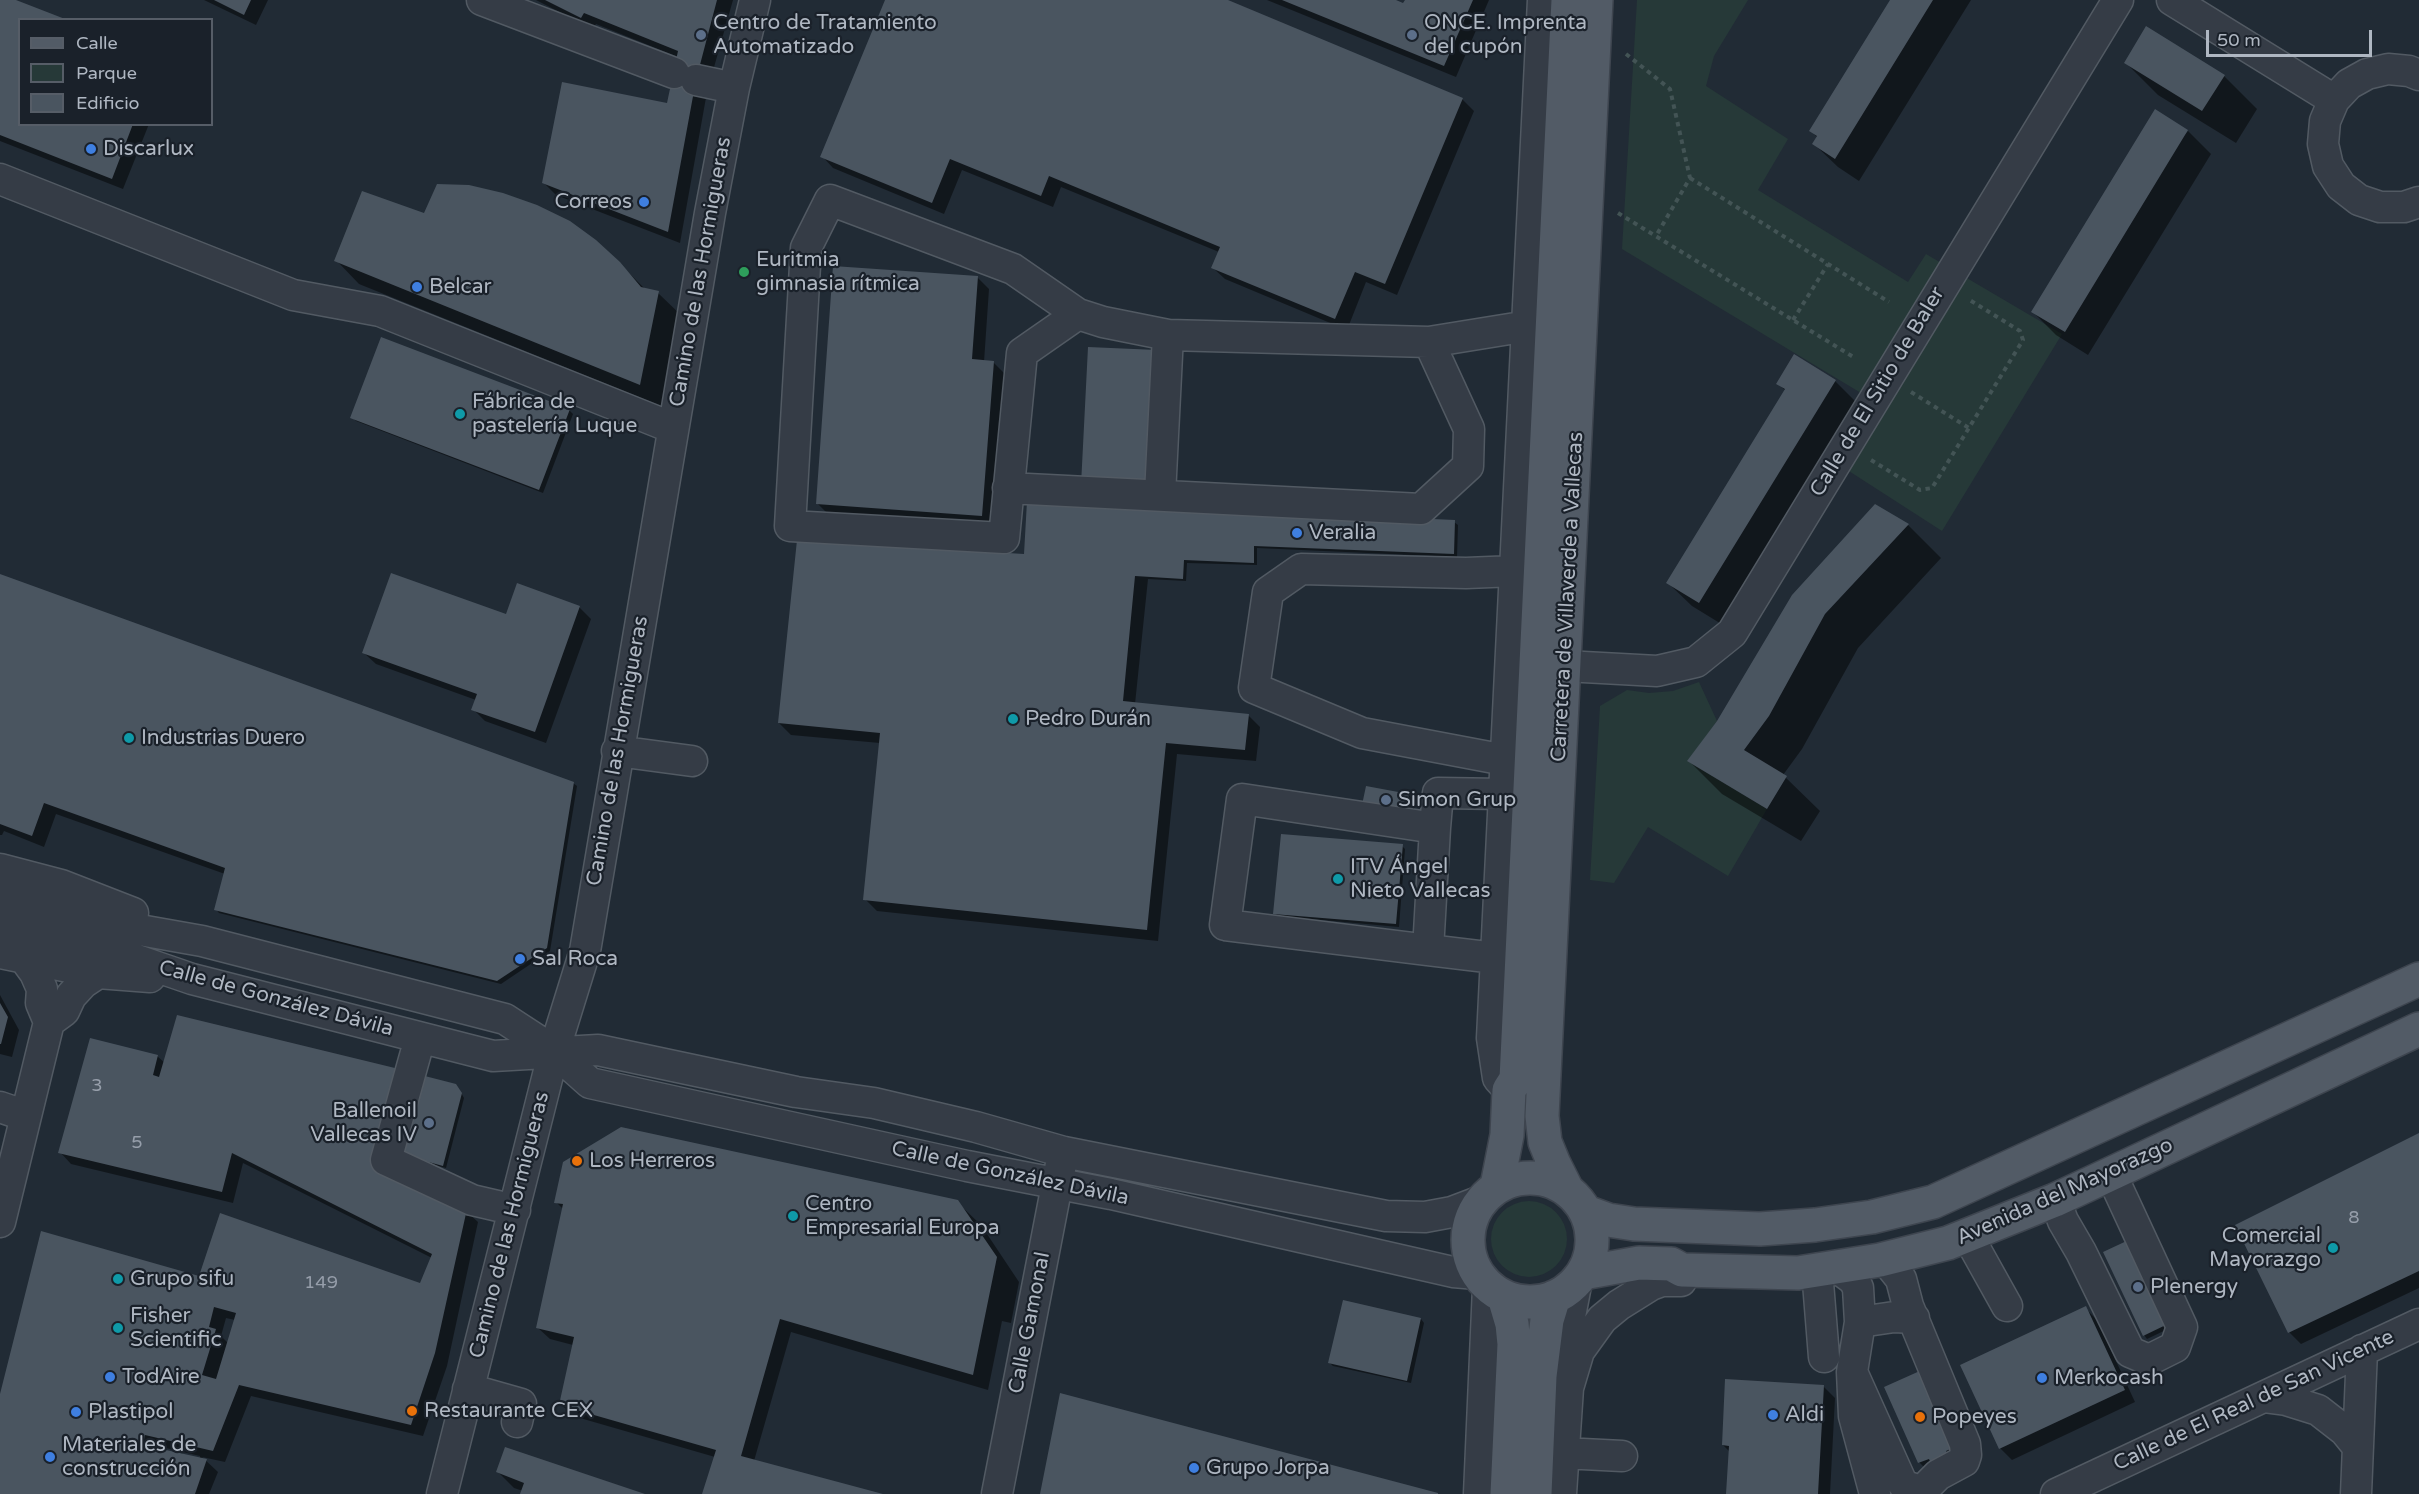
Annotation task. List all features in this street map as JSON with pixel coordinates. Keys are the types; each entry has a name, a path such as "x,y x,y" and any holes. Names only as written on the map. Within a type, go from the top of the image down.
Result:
{"main road":[{"name":"Carretera de Villaverde a Vallecas","path":"1489,1193 1507,1135 1509,1090 1516,1079 1568,0"},
{"name":"Carretera de Villaverde a Vallecas","path":"1576,1201 1554,1164 1545,1142 1542,1116 1596,0"},
{"path":"1507,1494 1514,1344 1512,1324 1469,1256 1467,1237 1471,1218 1489,1193 1514,1179 1533,1177 1551,1181 1576,1201 1608,1220 1634,1224 1788,1228 1872,1217 1933,1202 2419,979"},
{"name":"Avenida del Mayorazgo","path":"1571,1283 1639,1263 1671,1264 1682,1270 1798,1273 1880,1260 1948,1243 2055,1200 2419,1029"},
{"path":"1534,1494 1540,1376 1547,1320 1590,1253 1592,1232 1576,1201"},
{"path":"1490,1286 1521,1302 1538,1302 1571,1283"}],"street":[{"path":"482,0 685,77 734,88"},
{"name":"Camino de las Hormigueras","path":"442,1494 554,1051 585,951 617,751 710,213 734,88 755,0"},
{"path":"1509,1090 1498,1078 1493,1051 1495,958 1543,0"},
{"name":"Calle de El Sitio de Baler","path":"1565,666 1658,671 1696,662 1732,633 2118,0"},
{"path":"2172,0 2334,100"},
{"path":"2419,75 2409,71 2388,69 2367,74 2349,84 2334,100 2325,121 2323,144 2328,166 2341,186 2359,200 2380,207 2404,207 2419,202"},
{"path":"0,179 293,295 380,311 673,428"},
{"path":"1078,314 1022,353 1005,538 790,526 806,249 830,200 1013,268 1078,314 1103,322 1168,335 1429,342 1528,326"},
{"path":"1160,495 1168,335"},
{"path":"1008,488 1421,509 1468,466 1469,429 1429,342"},
{"path":"1505,760 1362,733 1254,688 1268,592 1301,569 1466,573 1515,571"},
{"path":"617,751 692,761"},
{"path":"1428,950 1438,793 1504,794"},
{"path":"1436,828 1242,800 1225,925 1495,958"},
{"name":"Calle de González Dávila","path":"0,869 61,885 202,941"},
{"name":"Calle de González Dávila","path":"0,897 117,926 202,941 506,1019 554,1051 590,1083 1057,1185 1123,1196 1453,1272 1490,1286"},
{"name":"Calle de González Dávila","path":"0,924 125,956 192,980 493,1056 598,1050 796,1092 874,1103 976,1127 1064,1152 1397,1218 1425,1217 1452,1212 1489,1193"},
{"path":"12,956 98,974 192,980"},
{"path":"12,956 35,973 42,989 41,1003 50,1022"},
{"path":"0,1222 13,1112 50,1022 64,1011 71,996 83,983 98,974"},
{"path":"420,1038 386,1160 472,1200 515,1210"},
{"name":"Calle Gamonal","path":"997,1494 1064,1152"},
{"path":"2055,1200 2063,1221 2081,1252 2130,1352 2149,1360 2175,1347 2182,1327 2111,1174"},
{"path":"1968,1236 2007,1306"},
{"path":"1856,1348 1901,1481 1911,1489 1918,1490 1926,1487 1938,1475 1960,1465 1966,1455 1966,1450 1897,1272 1889,1264 1880,1260"},
{"path":"1824,1357 1827,1269 1854,1280 1858,1287 1854,1416 1875,1494"},
{"path":"1561,1494 1568,1388 1579,1351 1602,1319 1619,1305 1651,1285 1662,1281 1681,1281"},
{"path":"1568,1388 1563,1377 1571,1283"},
{"path":"1479,1494 1490,1286"},
{"path":"1856,1348 1894,1317 1914,1318"},
{"name":"Calle de El Real de San Vicente","path":"2056,1494 2419,1324"},
{"path":"2356,1494 2362,1350"},
{"path":"468,1389 521,1404 517,1422"},
{"path":"2263,1397 2286,1400 2318,1410 2345,1431 2358,1446"},
{"path":"1563,1452 1622,1456"}],"path":[{"path":"1626,54 1670,89 1690,178 1656,236"},
{"path":"1690,178 1889,302"},
{"path":"1618,213 1856,358"},
{"path":"1793,320 1828,264"},
{"path":"1870,460 1920,490 1932,488 2023,340 2020,331 1968,299"},
{"path":"1911,392 1969,428"}],"green space":[{"path":"1637,0 1748,0 1714,56 1706,86 1788,139 1758,190 1908,282 1926,254 2062,334 1942,531 1824,455 1861,393 1622,249"},
{"path":"1699,682 1717,721 1688,761 1767,809 1728,876 1648,827 1614,883 1590,880 1600,706 1627,690 1649,693 1673,691"},
{"path":"1522,1201 1536,1201 1550,1207 1561,1218 1567,1232 1564,1254 1556,1266 1536,1277 1522,1277 1508,1271 1497,1260 1491,1246 1491,1232 1497,1218 1508,1207"}],"building":[{"path":"0,0 16,0 62,18 18,18 18,126 132,126 112,179 0,135"},
{"path":"214,0 251,0 244,15"},
{"path":"545,0 717,0 696,80 668,232 542,183 562,82 667,103 678,51 584,13 581,18"},
{"path":"885,0 1228,0 1463,98 1385,284 1355,272 1335,319 1211,268 1220,247 1049,176 1041,196 950,159 932,203 820,157"},
{"name":"ONCE. Imprenta del cupón","path":"1282,0 1396,0 1403,3 1405,0 1473,0 1444,66"},
{"path":"1890,0 1933,0 1835,159 1812,144 1817,136 1809,131"},
{"path":"2146,26 2225,75 2202,111 2124,63"},
{"path":"2155,109 2188,130 2065,332 2031,312"},
{"path":"437,184 469,185 503,193 537,205 570,221 596,240 620,262 641,287 659,291 640,385 334,261 362,191 424,213"},
{"path":"833,266 978,276 972,359 994,361 982,516 816,504"},
{"name":"Fábrica de pastelería Luque","path":"381,337 570,409 539,490 350,418"},
{"path":"1088,347 1157,350 1151,488 1081,485"},
{"path":"1794,354 1836,380 1699,603 1666,583 1785,389 1776,384"},
{"name":"Pedro Durán","path":"1027,501 1455,520 1454,554 1254,546 1254,563 1184,560 1183,579 1135,576 1123,701 1249,714 1245,750 1166,743 1147,930 863,900 880,733 778,723 797,540 1024,554"},
{"path":"1875,504 1909,524 1825,614 1769,716 1744,750 1787,776 1767,809 1687,761 1717,721 1792,595"},
{"path":"391,573 506,614 517,583 580,606 535,732 471,710 477,694 362,653"},
{"path":"0,574 574,782 547,948 497,981 214,910 225,868 44,803 32,836 0,824"},
{"name":"Simon Grup","path":"1366,786 1409,794 1406,813 1362,805"},
{"name":"ITV Ángel Nieto Vallecas","path":"1281,834 1403,844 1396,924 1273,914"},
{"path":"0,1003 8,1017 1,1044 0,1044"},
{"path":"177,1015 399,1069 375,1165 467,1209 435,1353 411,1425 239,1385 213,1451 145,1435 143,1445 207,1459 195,1494 0,1494 0,1394 41,1231 199,1276 220,1213 420,1283 432,1254 232,1153 222,1192 58,1153 90,1038 158,1055 153,1075 159,1077","holes":["214,1307 236,1313 216,1379 202,1375 216,1329 209,1327"]},
{"name":"Ballenoil Vallecas IV","path":"417,1074 456,1084 462,1093 443,1166 396,1153"},
{"path":"621,1127 958,1200 997,1257 973,1375 780,1319 741,1456 883,1494 702,1494 716,1450 559,1405 574,1337 536,1328 563,1204 554,1203 563,1162"},
{"name":"Comercial Mayorazgo","path":"2419,1133 2419,1271 2288,1333 2235,1225"},
{"name":"Plenergy","path":"2133,1238 2172,1322 2143,1336 2103,1252"},
{"path":"1343,1300 1421,1318 1407,1381 1328,1363"},
{"name":"Merkocash","path":"2086,1306 2125,1390 1999,1449 1960,1365"},
{"name":"Popeyes","path":"1922,1370 1955,1447 1946,1451 1950,1458 1932,1466 1929,1459 1918,1463 1884,1387"},
{"name":"Aldi","path":"1725,1379 1824,1385 1818,1494 1726,1494 1729,1446 1722,1445"},
{"name":"Grupo Jorpa","path":"1060,1393 1438,1493 1438,1494 1040,1494"},
{"path":"505,1447 645,1494 520,1494 524,1483 496,1472"}],"place":[{"name":"Centro de Tratamiento Automatizado","path":"701,35"},
{"name":"ONCE. Imprenta del cupón","path":"1412,35"},
{"name":"Discarlux","path":"91,149"},
{"name":"Correos","path":"644,202"},
{"name":"Euritmia gimnasia rítmica","path":"744,272"},
{"name":"Belcar","path":"417,287"},
{"name":"Fábrica de pastelería Luque","path":"460,414"},
{"name":"Veralia","path":"1297,533"},
{"name":"Pedro Durán","path":"1013,719"},
{"name":"Industrias Duero","path":"129,738"},
{"name":"Simon Grup","path":"1386,800"},
{"name":"ITV Ángel Nieto Vallecas","path":"1338,879"},
{"name":"Sal Roca","path":"520,959"},
{"name":"Ballenoil Vallecas IV","path":"429,1123"},
{"name":"Los Herreros","path":"577,1161"},
{"name":"Centro Empresarial Europa","path":"793,1216"},
{"name":"Comercial Mayorazgo","path":"2333,1248"},
{"name":"Grupo sifu","path":"118,1279"},
{"name":"Plenergy","path":"2138,1287"},
{"name":"Fisher Scientific","path":"118,1328"},
{"name":"TodAire","path":"110,1377"},
{"name":"Merkocash","path":"2042,1378"},
{"name":"Restaurante CEX","path":"412,1411"},
{"name":"Plastipol","path":"76,1412"},
{"name":"Aldi","path":"1773,1415"},
{"name":"Popeyes","path":"1920,1417"},
{"name":"Materiales de construcción","path":"50,1457"},
{"name":"Grupo Jorpa","path":"1194,1468"}]}
